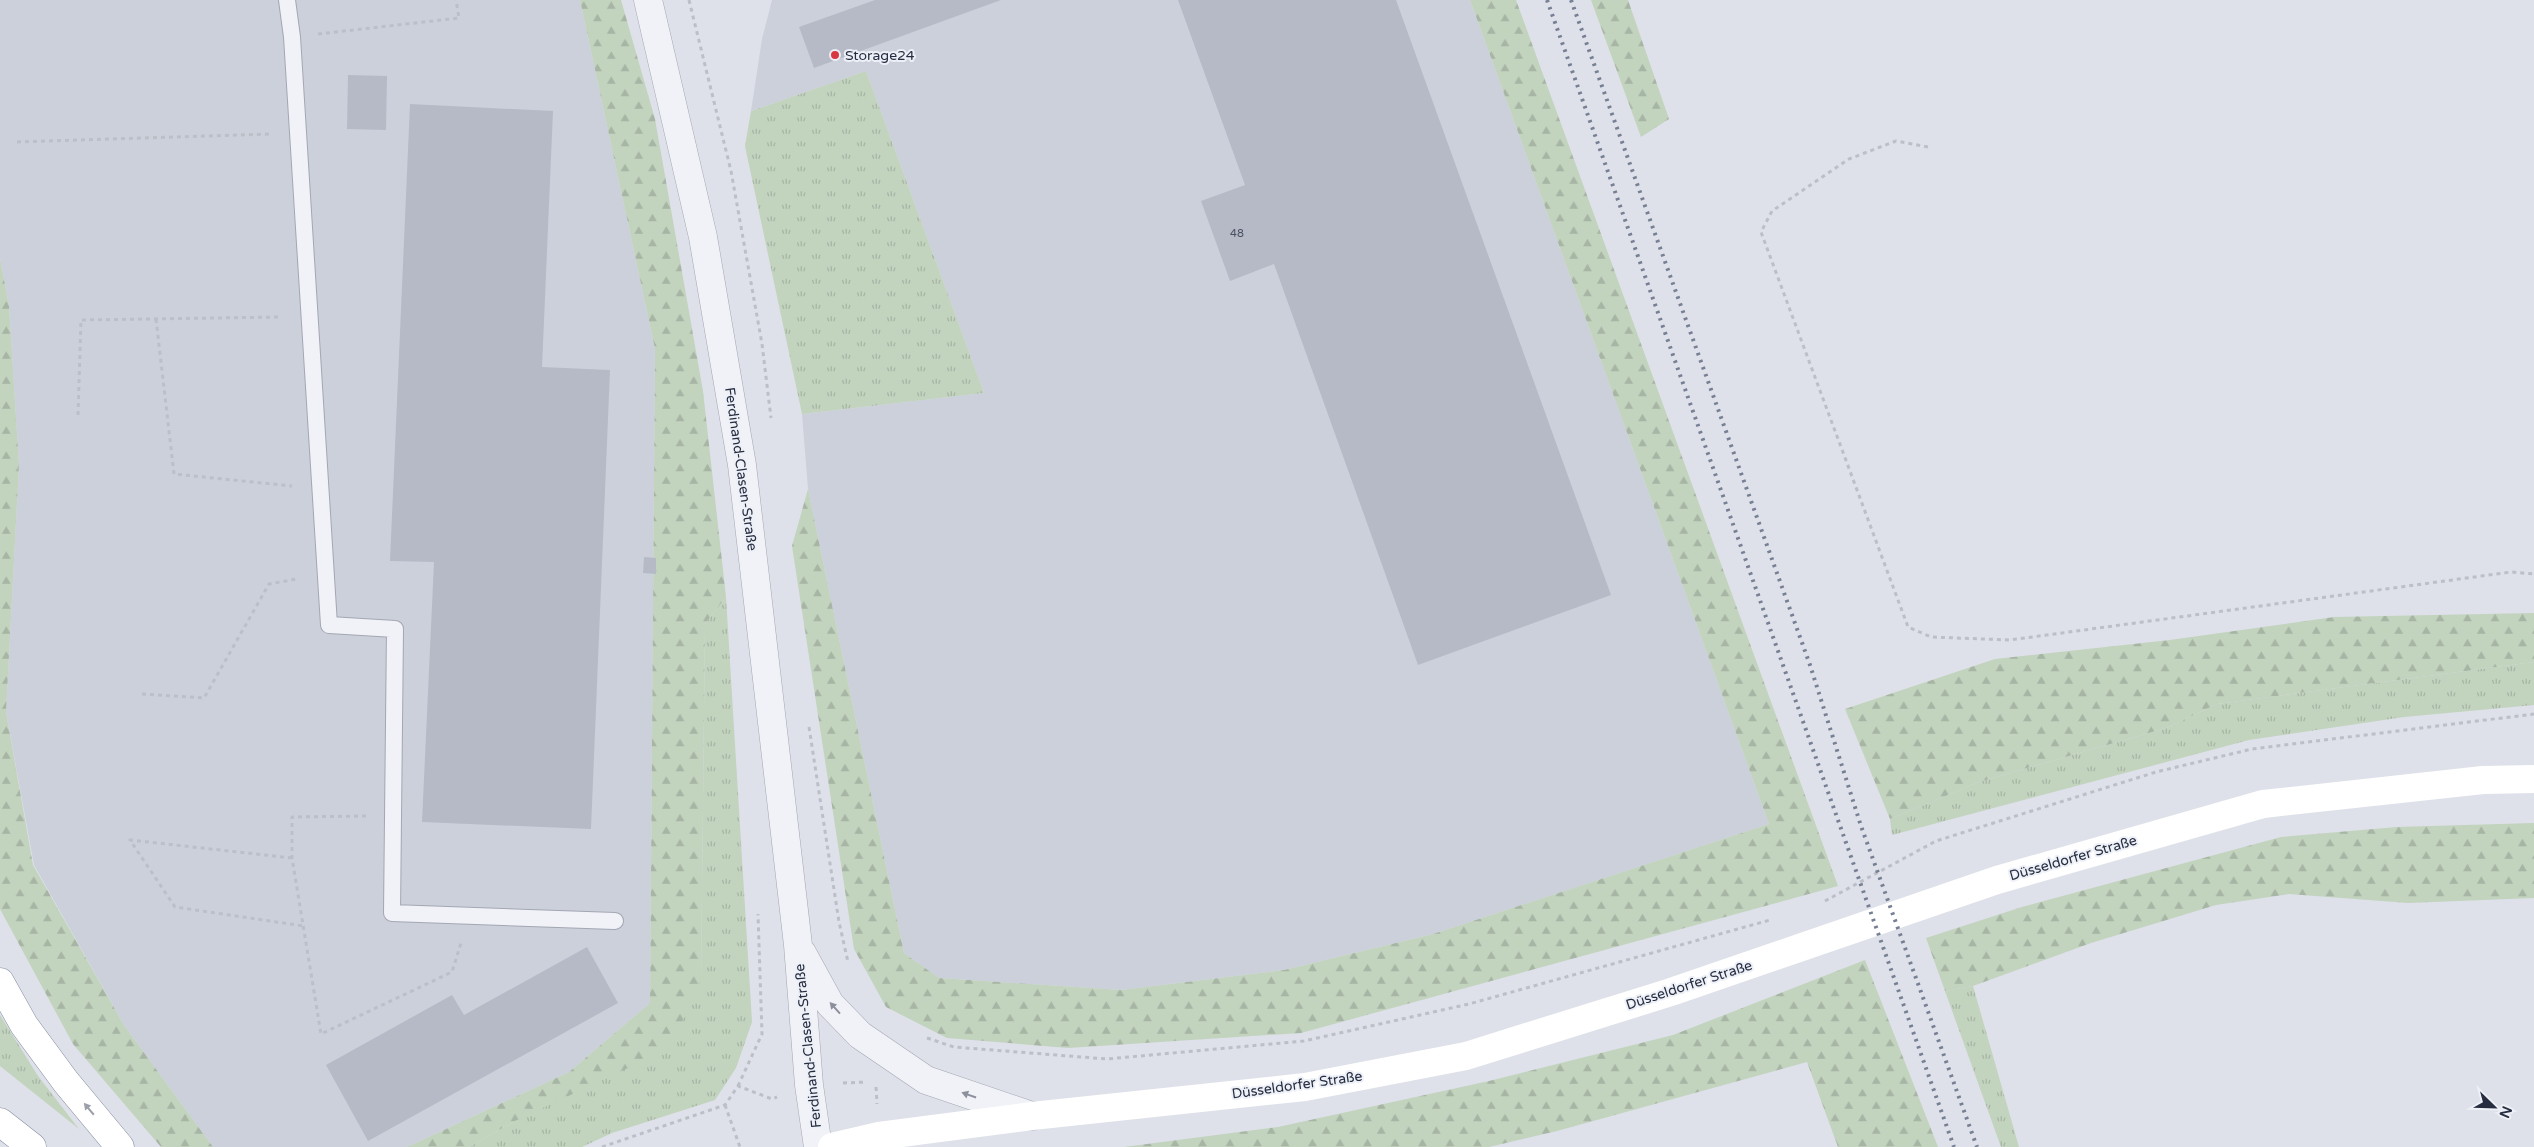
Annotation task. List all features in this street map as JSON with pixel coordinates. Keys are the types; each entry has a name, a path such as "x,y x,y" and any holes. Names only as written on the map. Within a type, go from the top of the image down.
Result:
{"main road":[{"name":"Düsseldorfer Straße","path":"832,1147 880,1136 1032,1116 1304,1087 1466,1056 1671,992 1997,880 2263,804 2483,780 2534,779"},
{"path":"0,982 24,1026 66,1082 120,1147"},
{"path":"0,1122 32,1147"}],"street":[{"name":"Ferdinand-Clasen-Straße","path":"648,0 703,237 742,465 798,945 809,1085 818,1147"},
{"name":"Ferdinand-Clasen-Straße","path":"798,945 830,1004 860,1035 926,1080 1032,1116"}],"lane":[{"path":"287,0 292,37 329,625 395,629 392,913 615,921"}],"path":[{"path":"292,37 459,18 456,0"},
{"path":"17,142 298,133"},
{"path":"1928,147 1896,142 1849,159 1772,211 1761,232 1908,627 1931,637 2010,640 2512,572 2534,574"},
{"path":"78,415 81,320 310,316"},
{"path":"156,319 174,474 320,489"},
{"path":"142,694 204,698 269,584 325,575"},
{"path":"1822,903 1936,841 2156,772 2252,749 2534,714"},
{"path":"394,815 292,817 292,858 321,1034 452,972 469,916"},
{"path":"292,858 130,840 175,907 304,926"},
{"path":"602,1147 725,1105 738,1086 772,1099 809,1085 876,1082 889,1056 905,1031 954,1047 1107,1059 1304,1042 1469,1004 1775,918"},
{"path":"725,1105 740,1147"}],"shaded area":[{"path":"0,0 580,0 655,349 650,1003 569,1072 407,1147 213,1147 124,1025 34,865 6,712 19,465 9,306 0,258"},
{"path":"772,0 1470,0 1769,824 1433,934 1284,970 1121,990 939,978 904,953 808,489 802,414 984,393 866,71 751,111 762,39"}],"green space":[{"path":"580,0 621,0 655,119 703,391 726,597 705,624 701,980 683,1020 647,1059 515,1121 469,1147 407,1147 569,1072 650,1003 655,349"},
{"path":"1470,0 1516,0 1838,886 1301,1033 1068,1048 947,1038 886,1007 854,949 792,546 808,489 904,953 939,978 1121,990 1284,970 1433,934 1769,824"},
{"path":"1591,0 1628,0 1669,119 1641,137"},
{"path":"866,71 984,393 802,414 745,146 751,111"},
{"path":"0,258 9,306 19,465 6,712 33,865 124,1025 213,1147 161,1147 73,1044 0,909"},
{"path":"726,597 752,1022 736,1068 715,1100 612,1133 582,1147 469,1147 515,1121 701,980 705,624"},
{"path":"2534,613 2534,662 2217,704 2166,728 1979,782 1890,819 1845,709 1995,659 2170,640 2334,617"},
{"path":"2534,662 2534,705 2404,717 2249,740 1892,835 1890,819 1979,782 2166,728 2217,704"},
{"path":"2534,823 2534,898 2408,903 2289,894 2216,905 2091,943 1973,986 1945,991 1926,938 2022,907 2281,837 2397,827"},
{"path":"1865,960 1938,1147 1838,1147 1807,1062 1557,1131 1489,1147 1124,1147 1278,1127 1489,1081 1673,1035"},
{"path":"1973,986 2019,1147 2001,1147 1945,991"},
{"path":"0,1015 38,1076 79,1129 0,1066"}],"building":[{"path":"875,0 1001,0 814,68 799,27"},
{"path":"1178,0 1396,0 1611,595 1418,665 1274,264 1230,281 1201,201 1245,185"},
{"path":"348,75 387,76 386,130 347,129"},
{"path":"410,104 553,111 542,367 610,370 591,829 422,822 434,562 390,561"},
{"path":"644,557 656,558 656,574 643,573"},
{"path":"587,947 618,1003 368,1141 326,1065 452,995 464,1015"}],"railway":[{"path":"1547,0 1954,1147"},
{"path":"1571,0 1810,665 1861,826 1977,1147"}],"place":[{"name":"Storage24","path":"835,55"}]}
